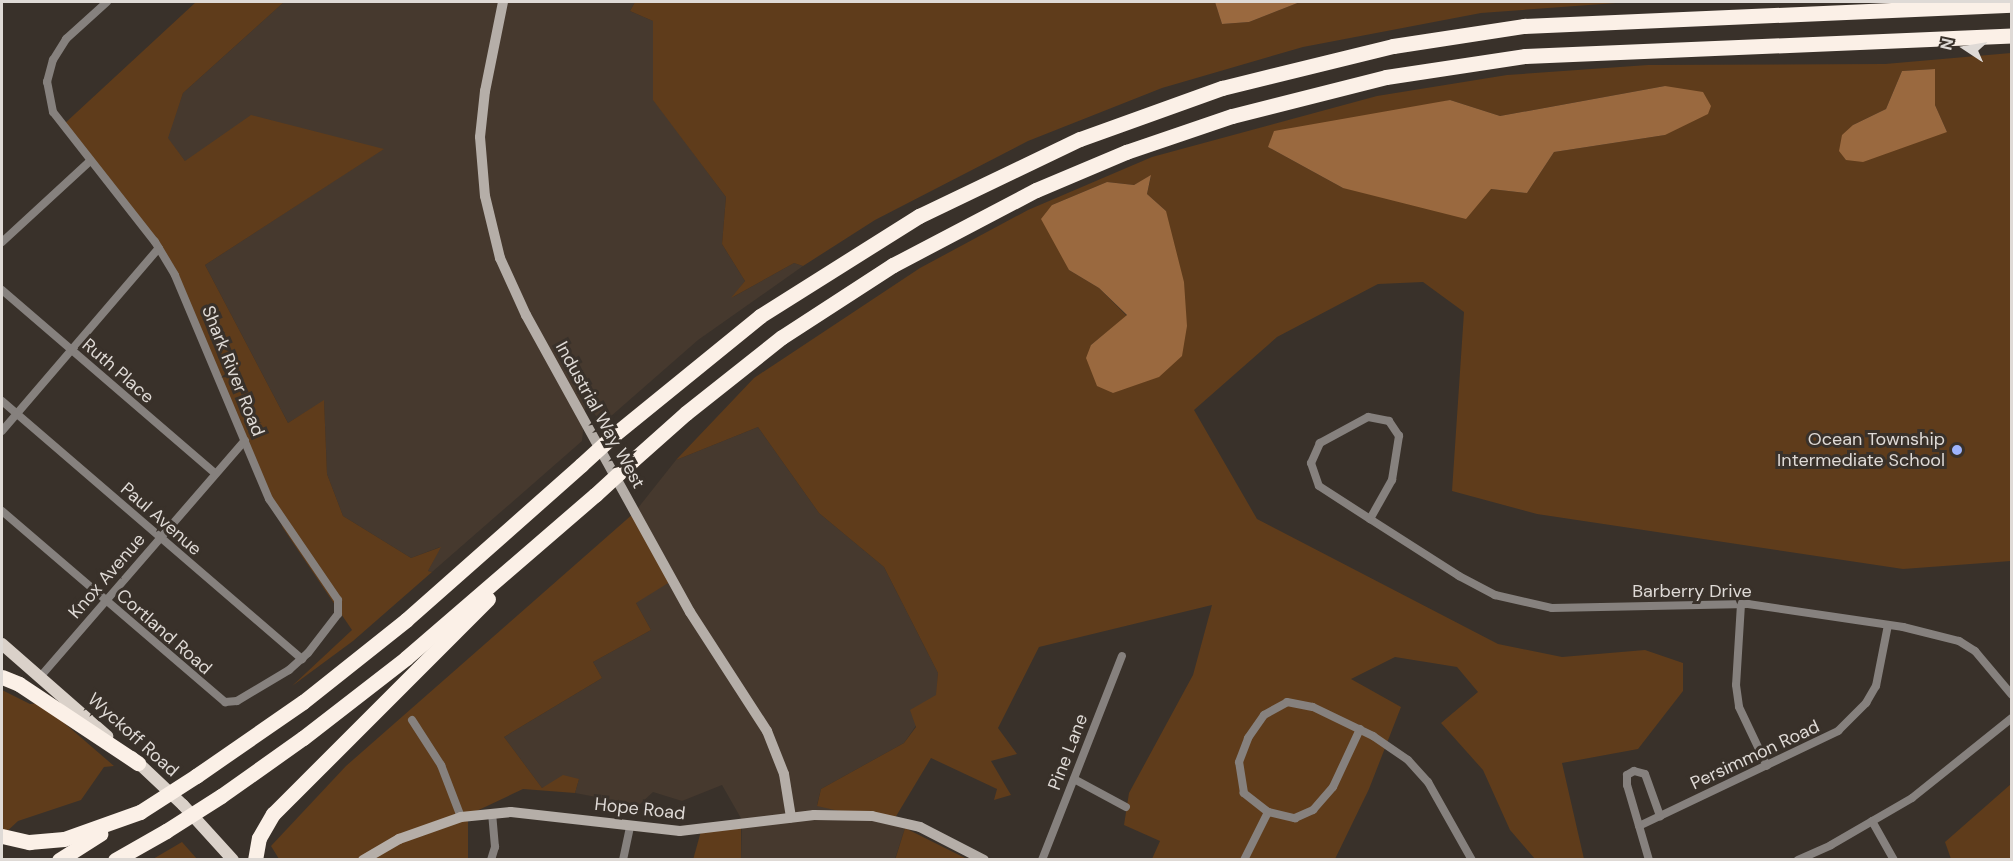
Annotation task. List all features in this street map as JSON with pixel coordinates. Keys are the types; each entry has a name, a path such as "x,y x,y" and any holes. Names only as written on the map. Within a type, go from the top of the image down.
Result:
{"highway":[{"path":"1946,6 1995,2"},
{"path":"59,860 196,776 303,702 406,621 615,434 752,322 873,243 1035,158 1202,94 1304,65 1479,32 1618,20 2012,5"},
{"path":"115,860 221,796 303,738 406,658 578,510 702,399 782,337 893,265 1046,185 1147,144 1232,116 1386,77 1525,56 1718,45 2012,36"},
{"path":"255,860 259,838 273,814 578,510"},
{"path":"2,677 19,684 138,763"},
{"path":"2,837 29,842 64,839 134,814"}],"main road":[{"name":"Wyckoff Road","path":"2,644 183,805 233,860"}],"street":[{"name":"Shark River Road","path":"107,2 58,49 47,82 55,116 159,248 188,299 277,515 338,600 335,622 302,659"},
{"name":"Industrial Way West","path":"503,2 488,72 480,137 484,196 500,258 526,315 690,612 767,731 784,774 791,817"},
{"path":"2,242 90,161"},
{"path":"2,431 159,248"},
{"name":"Ruth Place","path":"2,290 215,473"},
{"name":"Paul Avenue","path":"2,401 302,659"},
{"name":"Barberry Drive","path":"1370,519 1392,480 1399,436 1389,421 1368,417 1320,443 1311,463 1319,486 1370,519 1486,590 1552,608 1741,604 1888,625 1959,642 1975,651 2012,695"},
{"name":"Knox Avenue","path":"40,677 245,440"},
{"name":"Cortland Road","path":"2,511 105,601 228,703 302,659"},
{"path":"1741,604 1736,685 1739,707 1767,766"},
{"name":"Persimmon Road","path":"1639,826 1838,731 1866,703 1881,672 1888,625"},
{"name":"Pine Lane","path":"1042,860 1122,656"},
{"path":"1360,729 1333,787 1313,810 1295,818 1268,812 1245,792 1240,769 1248,738 1264,715 1287,702 1313,707 1360,729 1408,759 1428,782 1472,860"},
{"path":"1798,860 1872,821 1937,780 2012,718"},
{"path":"412,720 441,765 460,817"},
{"path":"1649,860 1627,785 1627,776 1634,771 1645,774 1660,816"},
{"path":"1074,779 1126,807"},
{"path":"1244,860 1268,812"},
{"path":"491,860 495,847 492,813"},
{"name":"Hope Road","path":"363,860 399,839 460,817 492,813 537,813 630,827 699,831 791,817 847,814 889,818 926,830 984,860"},
{"path":"1872,821 1894,860"},
{"path":"623,860 630,827"}],"shaded area":[{"path":"196,2 284,2 183,93 168,138 185,161 251,115 384,149 205,265 288,423 324,400 327,474 343,516 411,558 441,547 428,571 432,572 353,641 292,686 352,630 283,528 174,266 63,125"},
{"path":"284,2 635,2 630,11 653,21 654,100 726,197 722,244 745,281 733,297 794,263 803,266 698,340 602,424 586,402 582,441 432,572 428,571 440,547 411,558 343,516 327,474 324,401 288,423 205,265 383,149 185,161 167,138 183,93"},
{"path":"635,2 1215,2 1222,24 1249,22 1300,2 1630,2 1481,13 1303,47 1162,88 1028,141 875,220 803,266 794,263 731,298 745,281 722,244 726,197 653,100 653,21 630,11"},
{"path":"1215,2 1300,2 1249,22 1222,24"},
{"path":"2011,53 2011,561 1903,569 1537,514 1452,491 1464,312 1423,282 1378,284 1277,337 1194,410 1257,519 1498,644 1562,657 1645,650 1683,663 1683,691 1638,749 1562,763 1584,859 1535,859 1510,830 1483,770 1441,723 1478,692 1457,667 1395,657 1351,679 1401,707 1369,789 1335,859 1152,859 1160,841 1124,825 1129,793 1193,675 1212,605 1039,647 998,728 1017,754 991,761 1011,795 994,800 997,789 931,758 892,823 817,806 821,789 904,743 916,727 910,710 936,695 938,673 884,567 819,513 758,427 676,460 754,378 920,268 1028,210 1152,157 1377,96 1507,75 1648,65 1885,64","holes":["1935,69 1935,105 1947,132 1853,125 1886,109 1902,71","1665,86 1665,135 1554,152 1527,193 1491,189 1343,188 1268,147 1450,100 1500,116","1151,176 1147,194 1166,211 1112,393 1091,345 1127,316 1099,288 1069,270 1052,205 1107,182 1134,185"]},
{"path":"1935,69 1935,105 1947,132 1863,162 1846,160 1839,151 1842,135 1853,125 1886,109 1902,71"},
{"path":"1665,86 1703,92 1711,106 1708,114 1665,135 1554,152 1527,193 1491,189 1466,219 1343,188 1268,147 1274,131 1450,100 1500,116"},
{"path":"1151,175 1147,194 1166,211 1184,282 1187,326 1182,356 1159,377 1113,393 1097,386 1086,358 1091,345 1127,315 1099,288 1069,270 1041,219 1052,205 1107,182 1134,185"},
{"path":"758,427 819,513 884,567 938,673 937,695 904,743 821,789 817,805 905,828 895,859 741,859 742,820 722,785 682,801 653,792 639,805 575,793 579,779 542,788 504,737 602,678 593,662 651,630 636,603 634,513 676,460"},
{"path":"634,513 673,580 636,603 651,630 593,662 602,678 504,737 542,788 563,775 579,779 575,793 523,789 468,815 468,859 279,859 271,846 346,766"},
{"path":"2,690 30,704 41,703 114,766 104,767 81,800 18,821 2,836"},
{"path":"2011,784 2011,859 1951,859 1945,842"},
{"path":"741,825 741,859 693,860 701,831"},
{"path":"905,828 967,859 895,860"},
{"path":"182,842 197,859 153,859"}],"place":[{"name":"Ocean Township Intermediate School","path":"1957,450"}]}
